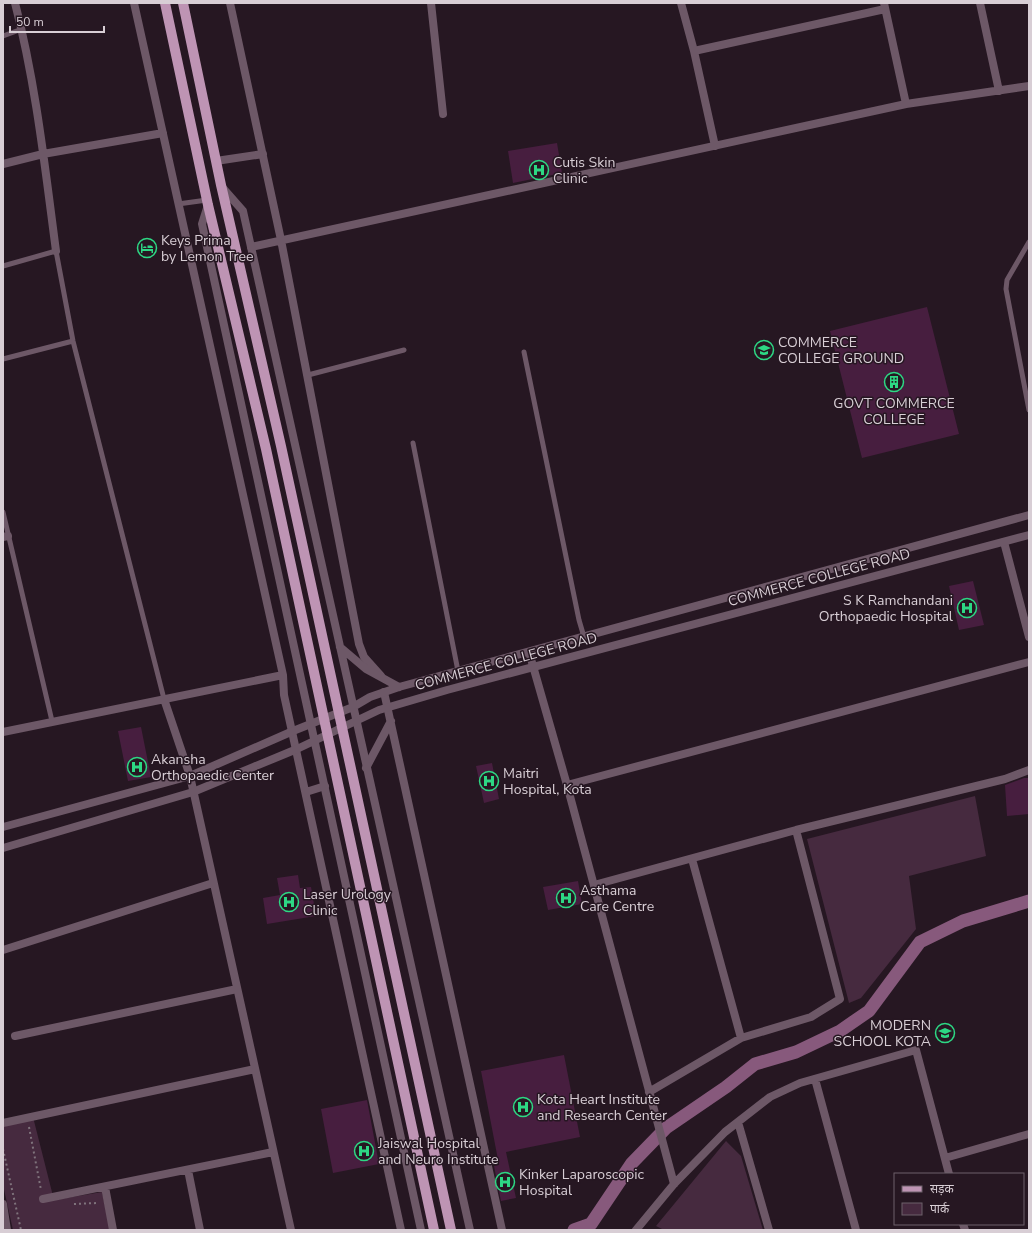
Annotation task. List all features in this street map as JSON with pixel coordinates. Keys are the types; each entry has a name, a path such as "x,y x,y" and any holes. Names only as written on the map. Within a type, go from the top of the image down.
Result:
{"main road":[{"path":"165,3 207,203 266,449 434,1230"},
{"path":"183,3 221,185 281,446 451,1230"}],"street":[{"path":"15,3 22,29 43,154 56,251"},
{"path":"134,3 283,675 284,695 401,1230"},
{"path":"230,3 282,240 359,644 364,657 384,680"},
{"path":"431,3 443,114"},
{"path":"681,3 694,51 715,146"},
{"path":"980,3 999,91"},
{"path":"694,51 885,6 906,104"},
{"path":"254,246 906,104 1029,86"},
{"path":"3,164 43,154 163,133"},
{"path":"216,162 263,154"},
{"path":"221,185 243,211 254,246 339,647 470,1230"},
{"path":"207,203 202,224 316,741 421,1230"},
{"path":"3,827 190,776 293,731 353,707 370,697 399,687 1029,516"},
{"name":"COMMERCE COLLEGE ROAD","path":"3,848 193,792 316,741 388,708 533,667 1029,535"},
{"path":"1004,542 1029,637"},
{"path":"339,647 352,660 384,680 399,687"},
{"path":"529,652 567,785 674,1184"},
{"path":"567,785 1029,662"},
{"path":"3,732 283,675"},
{"path":"384,692 502,1230"},
{"path":"164,700 190,776 291,1230"},
{"path":"366,768 391,721"},
{"path":"594,885 796,830 1005,779 1029,770"},
{"path":"306,792 325,786"},
{"path":"649,1092 741,1038 811,1017 840,999 796,830"},
{"path":"692,859 741,1038"},
{"path":"3,950 213,883"},
{"path":"15,1036 237,989"},
{"path":"637,1230 674,1184 725,1132 770,1097 800,1083 815,1078 916,1050 949,1173"},
{"path":"3,1123 255,1069"},
{"path":"815,1078 856,1230"},
{"path":"738,1122 769,1230"},
{"path":"945,1158 1029,1134"},
{"path":"43,1199 273,1152"},
{"path":"188,1170 200,1230"},
{"path":"105,1187 113,1230"},
{"path":"3,1204 7,1230"}],"lane":[{"path":"3,36 22,29"},
{"path":"178,204 207,203"},
{"path":"1029,242 1007,280 1006,289 1029,410"},
{"path":"3,266 56,251 73,340 164,700"},
{"path":"3,359 73,340"},
{"path":"308,375 404,350"},
{"path":"524,352 579,620 584,637"},
{"path":"413,443 458,672"},
{"path":"3,512 6,536 52,721"}],"path":[{"path":"22,1128 28,1127 43,1199"},
{"path":"3,1150 20,1230"},
{"path":"67,1205 96,1202"}],"green space":[{"path":"975,796 986,856 909,876 916,929 861,998 849,1003 807,839"},
{"path":"33,1117 54,1200 102,1192 110,1230 13,1230 3,1185 3,1127"},
{"path":"726,1141 741,1156 763,1230 664,1230 656,1226"}],"building":[{"path":"557,143 562,173 513,183 508,151"},
{"name":"GOVT COMMERCE COLLEGE","path":"927,307 959,434 862,458 830,331"},
{"path":"973,581 984,625 959,630 949,586"},
{"path":"141,727 151,777 128,781 118,731"},
{"path":"492,763 499,799 484,803 476,766"},
{"path":"1024,778 1029,778 1029,814 1007,816 1005,785"},
{"path":"298,875 300,888 311,887 316,916 267,924 263,898 280,895 277,878"},
{"path":"578,881 582,904 548,910 543,887"},
{"path":"564,1055 580,1137 506,1152 516,1198 501,1201 494,1166 499,1165 481,1071"},
{"path":"367,1100 379,1164 333,1173 321,1109"}],"waterway":[{"path":"574,1230 591,1224 632,1163 666,1128 726,1087 755,1064 796,1052 840,1031 869,1011 920,942 963,921 1029,901"}],"place":[{"name":"Cutis Skin Clinic","path":"539,170"},
{"name":"Keys Prima by Lemon Tree","path":"147,248"},
{"name":"COMMERCE COLLEGE GROUND","path":"764,350"},
{"name":"GOVT COMMERCE COLLEGE","path":"894,382"},
{"name":"S K Ramchandani Orthopaedic Hospital","path":"967,608"},
{"name":"Akansha Orthopaedic Center","path":"137,767"},
{"name":"Maitri Hospital, Kota","path":"489,781"},
{"name":"Asthama Care Centre","path":"566,898"},
{"name":"Laser Urology Clinic","path":"289,902"},
{"name":"MODERN SCHOOL KOTA","path":"945,1033"},
{"name":"Kota Heart Institute and Research Center","path":"523,1107"},
{"name":"Jaiswal Hospital and Neuro Institute","path":"364,1151"},
{"name":"Kinker Laparoscopic Hospital","path":"505,1182"}]}
